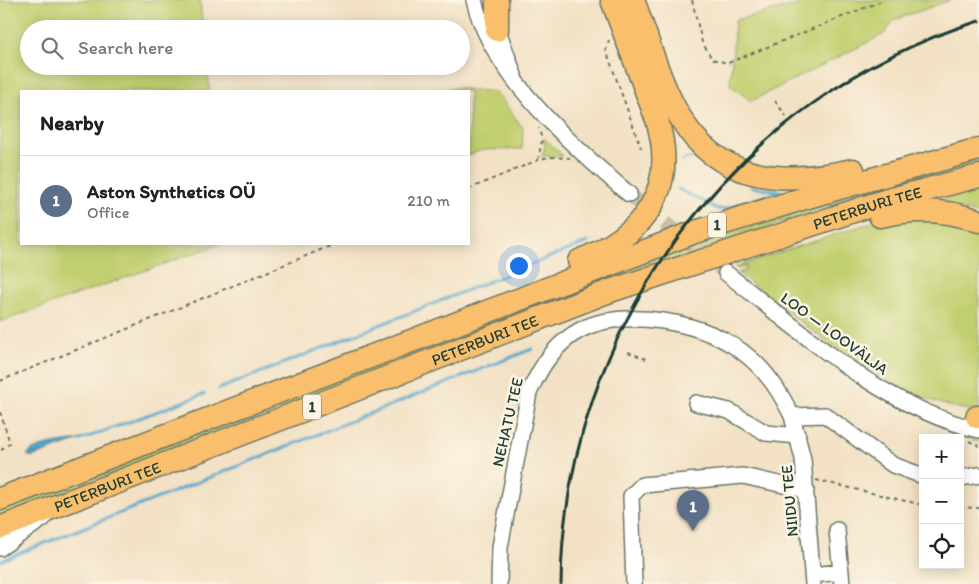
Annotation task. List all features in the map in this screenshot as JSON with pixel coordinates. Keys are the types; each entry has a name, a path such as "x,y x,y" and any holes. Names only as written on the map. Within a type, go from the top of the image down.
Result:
{"highway":[{"path":"497,0 497,30"},
{"path":"465,319 527,283 597,254 626,237 646,216 661,187 665,163 663,138 612,0"},
{"path":"633,0 680,118 687,129 714,156 743,171 766,177 820,176 944,145 977,149"},
{"name":"PETERBURI TEE","path":"0,498 692,233 814,194 977,149"},
{"name":"PETERBURI TEE","path":"0,528 607,292 884,201 979,176"},
{"path":"767,238 798,240 874,217 921,210 958,214 979,221"}],"street":[{"path":"474,0 487,39 500,62 594,164 629,194"},
{"path":"488,0 516,81"},
{"name":"LOO — LOOVÄLJA","path":"726,273 851,370 879,388 929,412 978,421"},
{"name":"NEHATU TEE","path":"499,584 500,548 529,393 537,373 549,355 586,326 601,321 633,318 677,323 719,336 751,358 765,372 780,392 792,416"},
{"path":"696,403 729,411 766,433 798,436"},
{"path":"792,416 825,415 893,465 919,475"},
{"name":"NIIDU TEE","path":"792,416 798,436 805,483 813,579"},
{"path":"964,477 979,475"},
{"path":"634,584 631,496 642,485 743,476 805,483"},
{"path":"0,548 66,503"},
{"path":"813,579 841,578 837,530"}],"path":[{"path":"692,0 702,42 712,59 728,63 884,0"},
{"path":"625,33 607,42 606,50 641,148"},
{"path":"774,101 786,116"},
{"path":"538,160 542,140 539,128"},
{"path":"470,189 538,160 549,157 572,159"},
{"path":"0,381 333,245"},
{"path":"628,352 646,359"},
{"path":"0,412 10,443 0,451"},
{"path":"805,483 919,505"},
{"path":"964,507 979,508"}],"green space":[{"path":"0,0 200,0 202,20 20,20 20,75 208,75 210,90 20,90 20,245 217,245 0,322"},
{"path":"817,0 951,0 894,20 884,34 751,101 730,85 735,20"},
{"path":"457,88 496,92 523,128 522,149 482,150 470,155 470,90 436,90"},
{"path":"544,138 563,156 542,156 545,146"},
{"path":"979,159 979,164 830,206 707,248 0,516 0,509 526,305 738,231"},
{"path":"979,190 979,214 929,202"},
{"path":"920,216 979,228 979,411 947,405 915,394 883,378 821,337 738,273 745,271 747,266 739,269 735,267 873,222"},
{"path":"940,426 979,437 979,443 964,436 964,434 958,434"}],"water":[{"path":"80,440 32,457 27,455 36,448 43,446"}],"waterway":[{"path":"682,161 687,158 697,159 719,175"},
{"path":"678,189 718,209 725,209 781,191 751,187"},
{"path":"219,389 588,242"},
{"path":"0,561 532,349"},
{"path":"80,440 204,394"}],"tunnel":[{"path":"629,194 726,273"}],"railway":[{"path":"561,584 570,490 593,399 630,314 679,235 740,165 811,105 891,56 979,21"}],"place":[{"name":"Aston Synthetics OÜ","path":"693,531"}]}
